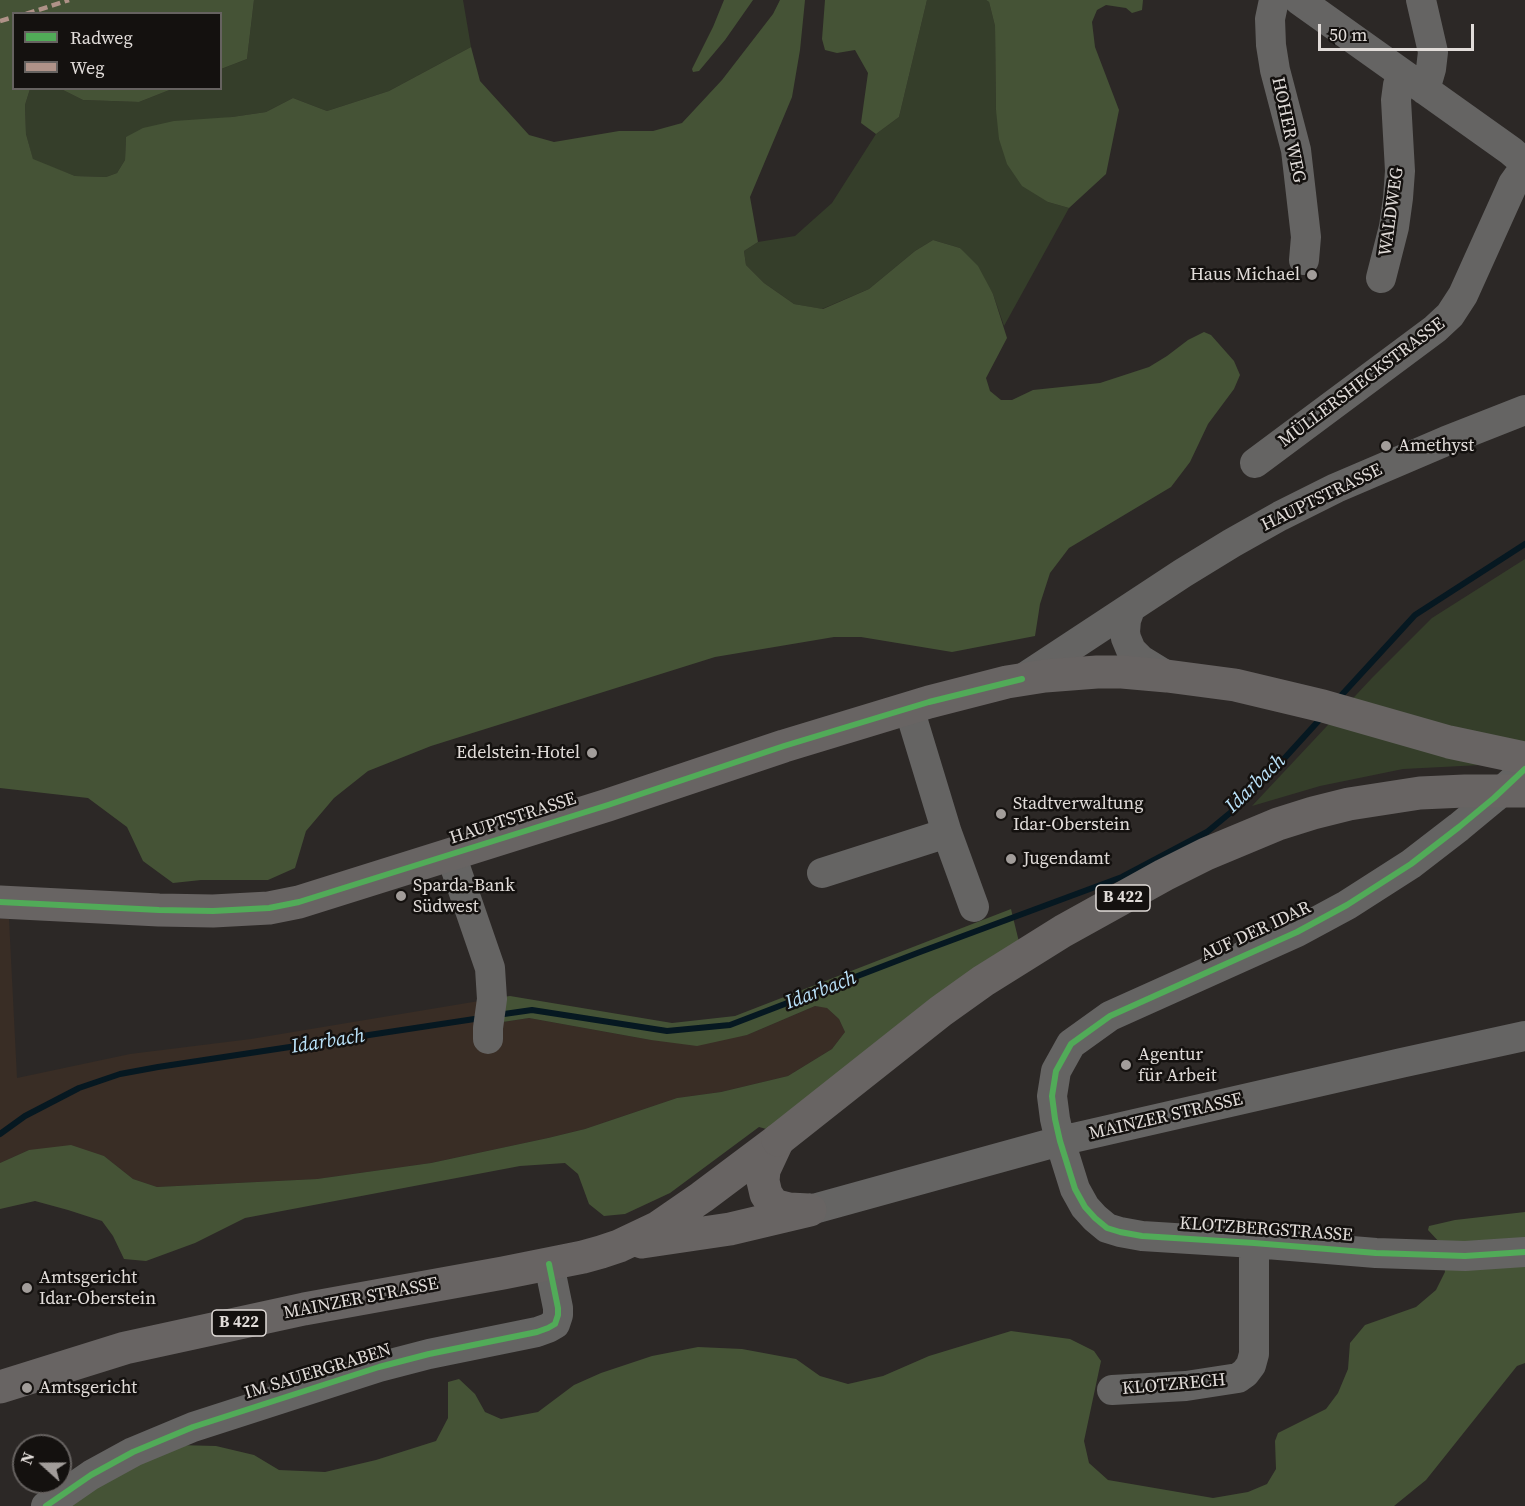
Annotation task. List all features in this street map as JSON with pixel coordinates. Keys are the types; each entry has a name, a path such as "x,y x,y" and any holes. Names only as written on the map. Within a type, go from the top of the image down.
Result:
{"main road":[{"path":"1022,679 1122,672 1235,685 1273,693 1411,732 1525,758"},
{"name":"HAUPTSTRASSE","path":"0,902 213,911 269,908 299,902 608,805 784,746 961,693 1022,679"},
{"name":"B 422","path":"619,1246 657,1228 702,1197 941,1011 983,981 1063,931 1164,875 1206,854 1278,824 1349,804 1420,794 1525,791"},
{"path":"778,1140 764,1170 763,1181 766,1194 777,1206 810,1210"},
{"path":"619,1246 730,1229 810,1210"},
{"name":"MAINZER STRASSE","path":"0,1387 66,1365 136,1346 304,1309 583,1257 619,1246"}],"street":[{"name":"HOHER WEG","path":"1274,0 1270,19 1271,45 1275,70 1296,150 1306,237 1304,260"},
{"name":"WALDWEG","path":"1381,278 1392,235 1398,198 1400,171 1396,100 1398,85 1414,82 1431,69 1433,52 1421,0"},
{"path":"1305,2 1511,151 1525,165"},
{"name":"MÜLLERSHECKSTRASSE","path":"1255,463 1435,329 1450,315 1463,295 1513,184 1525,165"},
{"name":"HAUPTSTRASSE","path":"1022,679 1232,543 1336,488 1525,410"},
{"path":"1130,609 1125,632 1131,650 1141,660 1167,676"},
{"path":"909,708 947,833 974,907"},
{"name":"AUF DER IDAR","path":"1060,1141 1054,1119 1052,1096 1056,1071 1071,1044 1110,1016 1297,932 1347,905 1412,864 1494,798 1525,769"},
{"path":"822,873 947,833"},
{"path":"451,855 490,968 492,999 488,1034"},
{"name":"MAINZER STRASSE","path":"810,1210 1060,1141 1525,1036"},
{"name":"KLOTZBERGSTRASSE","path":"1060,1141 1076,1189 1085,1207 1107,1228 1120,1232 1142,1236 1376,1253 1465,1256 1525,1252"},
{"name":"KLOTZRECH","path":"1112,1390 1196,1384 1238,1378 1245,1373 1251,1365 1254,1354 1254,1243"},
{"name":"IM SAUERGRABEN","path":"46,1506 91,1474 133,1452 193,1427 379,1367 548,1328 555,1324 558,1315 549,1264"}],"shaded area":[{"path":"0,919 9,919 17,1078 130,1054 251,1039 503,997 504,1022 529,1018 651,1040 747,1035 815,1006 826,1007 839,1019 845,1032 832,1049 788,1076 721,1092 677,1098 585,1129 548,1138 431,1163 317,1179 157,1187 133,1179 104,1156 29,1150 0,1163"}],"green space":[{"path":"0,0 254,0 247,59 222,69 222,12 12,12 12,90 30,90 25,105 26,134 33,159 75,176 106,177 117,173 125,160 126,137 143,128 174,121 266,112 293,98 327,111 389,91 471,47 480,81 529,135 554,142 619,131 653,131 682,123 722,80 773,14 780,0 805,0 792,97 750,197 758,242 744,251 746,265 764,283 794,304 823,309 869,289 915,251 933,240 960,248 978,266 993,294 1007,338 986,378 990,391 1001,400 1012,400 1033,390 1100,383 1149,367 1188,340 1204,332 1211,335 1234,361 1240,375 1234,389 1208,424 1190,462 1171,487 1069,548 1050,573 1040,604 1035,636 952,652 861,637 834,637 715,657 431,746 368,771 334,798 306,831 295,868 268,880 201,880 173,883 143,861 127,827 88,798 0,788"},
{"path":"254,0 463,0 471,47 389,91 327,111 293,98 266,112 126,137 125,160 117,173 106,177 75,176 33,160 26,134 25,105 30,90 63,90 83,100 139,102 169,90 222,90 222,69 247,59"},
{"path":"724,0 753,0 725,40 699,71 693,72 692,69"},
{"path":"825,0 927,0 899,117 876,134 861,123 868,73 855,50 837,53 825,50 822,39"},
{"path":"927,0 986,0 989,2 995,26 996,110 1048,202 1069,208 1004,326 993,294 960,248 933,240 915,251 869,289 822,309 794,304 764,283 746,265 744,251 758,242 795,236 832,203 876,134 899,117"},
{"path":"986,0 1143,0 1142,10 1132,13 1126,8 1106,5 1097,10 1092,22 1095,47 1119,110 1106,174 1069,208 1048,202 1022,186 1007,164 999,139 996,110 995,26 989,2"},
{"path":"63,90 169,90 139,102 83,100"},
{"path":"1525,559 1525,744 1481,765 1403,769 1320,786 1252,806 1372,678 1432,618"},
{"path":"1011,909 1019,942 770,1130 759,1127 670,1193 625,1214 604,1216 589,1204 578,1174 565,1163 520,1166 245,1218 195,1243 146,1261 124,1259 113,1236 102,1221 35,1201 0,1209 0,1163 29,1150 71,1145 104,1156 133,1179 157,1187 317,1179 431,1163 548,1138 585,1129 677,1098 721,1092 788,1076 832,1049 845,1032 839,1019 827,1008 815,1006 747,1035 697,1046 529,1018 503,1022 503,997 510,996 672,1023 735,1016"},
{"path":"1525,1212 1525,1363 1517,1366 1426,1480 1394,1506 35,1506 63,1494 72,1494 72,1490 177,1445 216,1446 254,1455 279,1470 325,1472 376,1460 436,1441 448,1418 448,1382 459,1379 475,1394 485,1412 501,1419 538,1412 574,1385 601,1373 652,1356 698,1347 742,1349 796,1359 820,1376 848,1384 883,1376 929,1356 1011,1331 1070,1339 1094,1351 1101,1361 1084,1441 1089,1463 1108,1480 1213,1498 1248,1492 1267,1484 1276,1469 1275,1441 1278,1433 1326,1409 1338,1393 1348,1369 1350,1343 1365,1325 1416,1307 1436,1290 1445,1272 1441,1244 1428,1230 1429,1226 1455,1220"}],"waterway":[{"name":"Idarbach","path":"1337,700 1415,615 1525,544"},
{"name":"Idarbach","path":"497,1015 532,1010 667,1031 730,1025 1122,877 1207,832 1230,813 1322,717"},
{"name":"Idarbach","path":"0,1134 25,1116 79,1088 120,1074 481,1018"}],"marked path":[{"path":"32,12 69,0"},
{"path":"0,21 12,18"}],"cycle path":[{"path":"0,902 213,911 269,908 299,902 608,805 784,746 929,702 1022,679"},
{"path":"1525,769 1494,798 1411,864 1347,905 1297,932 1110,1016 1071,1044 1056,1071 1052,1096 1060,1141 1075,1189 1085,1207 1107,1228 1142,1236 1376,1253 1465,1256 1525,1252"},
{"path":"46,1506 91,1475 133,1452 193,1427 379,1367 548,1328 555,1324 558,1315 549,1264"}],"place":[{"name":"Haus Michael","path":"1312,275"},
{"name":"Amethyst","path":"1386,446"},
{"name":"Edelstein-Hotel","path":"592,753"},
{"name":"Stadtverwaltung Idar-Oberstein","path":"1001,814"},
{"name":"Jugendamt","path":"1011,859"},
{"name":"Sparda-Bank Südwest","path":"401,896"},
{"name":"Agentur für Arbeit","path":"1126,1065"},
{"name":"Amtsgericht Idar-Oberstein","path":"27,1288"},
{"name":"Amtsgericht","path":"27,1388"}]}
